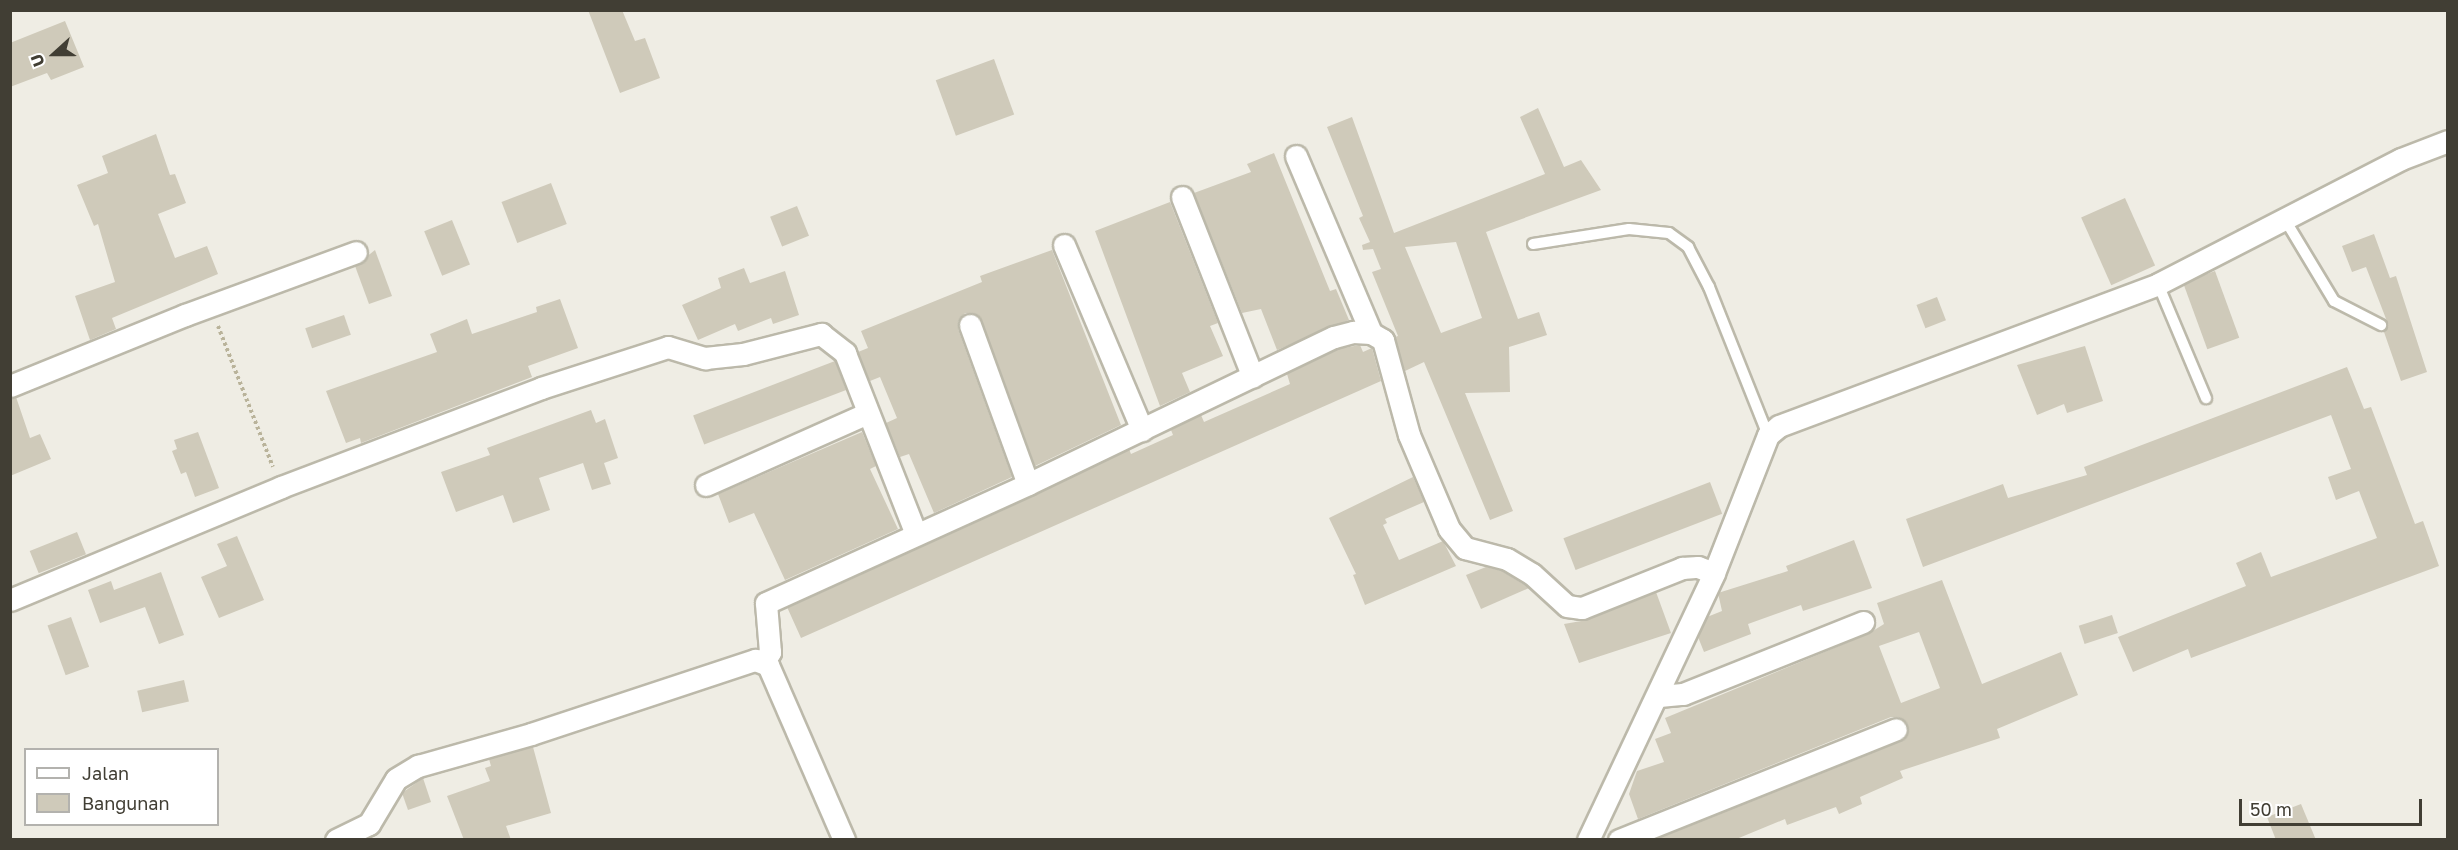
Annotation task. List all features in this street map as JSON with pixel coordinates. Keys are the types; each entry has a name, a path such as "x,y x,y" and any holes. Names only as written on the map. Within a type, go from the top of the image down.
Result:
{"street":[{"path":"1588,840 1659,696 1714,573 1768,435 1792,419 2158,284 2401,159 2448,141"},
{"path":"1296,156 1371,333"},
{"path":"1182,197 1253,377"},
{"path":"1065,245 1142,430"},
{"path":"10,386 356,252"},
{"path":"970,325 1028,484"},
{"path":"336,840 369,824 396,779 418,766 531,734 732,666 764,661 770,652 766,603 1028,484 1334,337 1371,333 1383,340 1409,435 1449,529 1465,548 1507,559 1532,574 1567,606 1582,608 1682,568 1698,567 1714,573"},
{"path":"10,600 281,487 541,388 668,347 705,358 743,354 820,334 845,353 916,534"},
{"path":"706,485 868,413"},
{"path":"1659,696 1683,694 1863,621"},
{"path":"764,661 843,840"},
{"path":"1619,840 1896,729"}],"lane":[{"path":"2284,218 2334,301 2380,325"},
{"path":"1533,244 1629,229 1669,232 1688,247 1709,287 1768,435"},
{"path":"2158,284 2206,398"}],"path":[{"path":"210,307 281,487"}],"building":[{"path":"588,10 622,10 635,41 645,38 660,78 620,93"},
{"path":"65,21 84,67 51,80 47,73 10,87 10,43"},
{"path":"994,59 1014,114 956,136 936,80"},
{"path":"1538,108 1564,167 1581,160 1601,190 1486,232 1518,319 1539,312 1547,335 1509,347 1510,392 1465,393 1513,511 1490,520 1424,362 1405,371 1395,337 1398,336 1372,272 1381,269 1373,249 1363,250 1362,245 1370,242 1359,218 1363,216 1327,127 1352,117 1394,233 1545,174 1520,117","holes":["1456,242 1482,318 1441,333 1405,247"]},
{"path":"156,134 170,175 175,174 186,203 158,214 175,258 207,246 218,274 112,318 116,329 90,340 75,296 115,282 98,224 94,226 77,185 108,173 102,156"},
{"path":"1274,153 1330,291 1336,289 1349,320 1277,350 1261,309 1242,313 1194,193 1251,172 1247,164"},
{"path":"551,183 567,224 517,243 502,202"},
{"path":"2125,198 2155,266 2111,285 2081,218"},
{"path":"1170,202 1218,323 1210,326 1223,356 1182,373 1190,392 1160,406 1095,231"},
{"path":"797,206 809,236 782,247 770,217"},
{"path":"452,220 470,265 442,276 424,231"},
{"path":"2374,234 2390,278 2396,276 2427,372 2401,381 2384,332 2388,324 2366,267 2352,272 2342,246"},
{"path":"375,250 392,296 369,304 355,266"},
{"path":"1052,250 1121,425 1035,466 982,321 973,313 965,313 958,322 958,329 1012,477 934,513 909,454 900,457 886,423 897,418 880,377 870,381 858,352 868,348 861,331 982,282 980,276"},
{"path":"744,268 750,283 785,271 799,315 773,324 771,318 738,331 735,324 698,340 682,305 721,288 718,278"},
{"path":"2215,271 2239,338 2207,349 2183,283"},
{"path":"1937,297 1946,320 1925,328 1916,305"},
{"path":"560,299 578,348 528,366 532,377 361,443 360,438 346,443 326,391 437,352 430,334 467,319 472,334 537,312 536,307"},
{"path":"344,315 351,335 312,348 305,328"},
{"path":"1360,345 1363,352 1372,348 1381,381 801,638 787,607 1129,449 1131,454 1173,435 1171,430 1201,415 1204,422 1290,384 1287,374 1338,349"},
{"path":"2085,346 2103,401 2067,413 2064,404 2037,415 2017,365"},
{"path":"835,361 846,390 704,444 693,415"},
{"path":"2347,367 2364,409 2371,407 2415,524 2423,521 2439,566 2191,658 2188,649 2133,672 2118,637 2246,586 2236,563 2261,552 2271,577 2377,538 2359,491 2336,500 2328,477 2351,469 2331,415 1923,567 1906,519 2003,484 2008,498 2087,475 2084,467"},
{"path":"16,397 30,438 40,434 51,459 10,476 10,398"},
{"path":"591,410 596,423 605,419 618,458 604,463 611,484 592,490 583,463 539,478 550,510 513,523 503,495 456,512 441,472 490,455 487,448"},
{"path":"198,432 219,488 195,497 186,472 181,474 172,451 177,449 174,440"},
{"path":"862,432 876,466 870,469 898,529 785,580 754,513 729,523 718,494"},
{"path":"1413,477 1424,502 1385,519 1387,523 1383,525 1399,560 1443,541 1456,566 1365,605 1353,575 1356,574 1329,518"},
{"path":"1710,482 1722,514 1576,570 1563,538"},
{"path":"77,532 86,554 39,573 30,551"},
{"path":"237,536 264,600 219,618 201,577 227,566 217,544"},
{"path":"1854,540 1872,588 1803,611 1801,605 1748,624 1751,634 1704,652 1698,637 1707,617 1722,611 1718,593 1788,571 1786,566"},
{"path":"1486,567 1502,571 1529,588 1481,609 1466,575"},
{"path":"161,572 184,635 159,644 145,607 100,623 88,590 111,581 114,590"},
{"path":"1942,580 1982,684 2061,652 2078,695 1997,729 2000,738 1900,771 1903,778 1860,797 1862,804 1839,814 1836,807 1787,825 1785,819 1734,840 1655,840 1906,737 1908,724 1898,717 1891,717 1638,819 1629,794 1637,771 1664,762 1655,739 1671,733 1665,718 1868,634 1884,624 1877,603","holes":["1919,632 1940,688 1901,703 1879,646"]},
{"path":"1656,592 1671,633 1579,663 1564,624 1587,620"},
{"path":"2112,615 2118,633 2085,644 2079,626"},
{"path":"71,617 89,667 66,675 48,626"},
{"path":"184,680 189,701 142,712 137,691"},
{"path":"533,747 551,813 506,826 511,840 464,840 447,796 490,781 485,768 491,766 489,759"},
{"path":"423,778 431,802 408,810 402,793"},
{"path":"2301,804 2316,840 2276,840 2267,817"}]}
